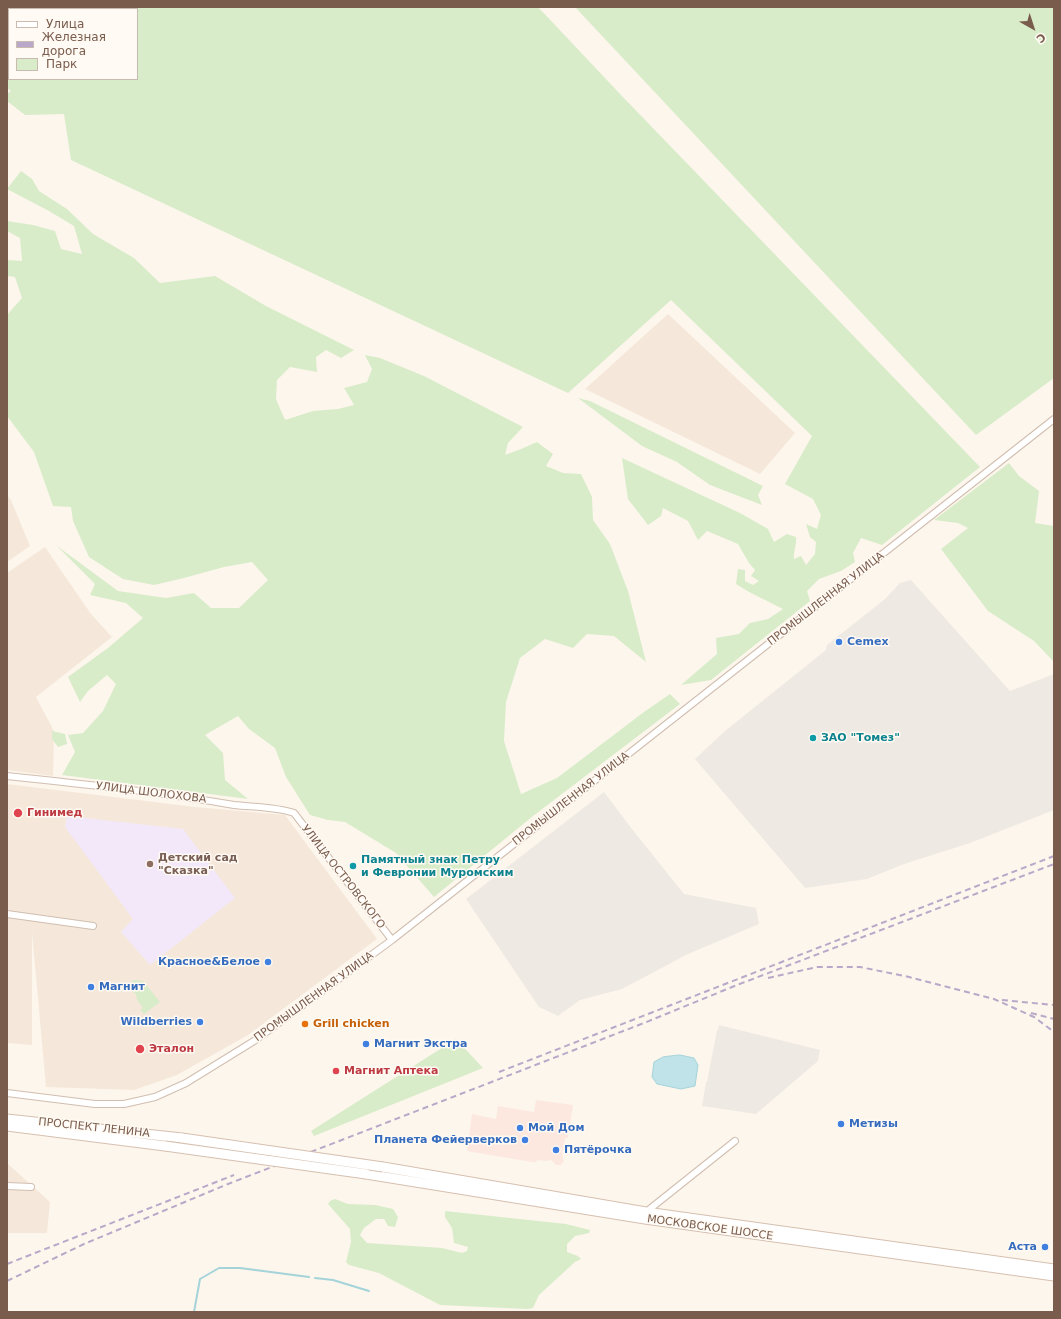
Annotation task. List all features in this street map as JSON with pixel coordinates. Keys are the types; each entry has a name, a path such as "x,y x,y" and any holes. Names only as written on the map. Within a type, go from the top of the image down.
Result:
{"main road":[{"name":"ПРОСПЕКТ ЛЕНИНА","path":"7,1119 182,1138 382,1167"},
{"name":"ПРОСПЕКТ ЛЕНИНА","path":"7,1126 366,1174"},
{"name":"МОСКОВСКОЕ ШОССЕ","path":"382,1167 646,1215 1054,1269"},
{"name":"МОСКОВСКОЕ ШОССЕ","path":"366,1174 1054,1276"}],"street":[{"name":"ПРОМЫШЛЕННАЯ УЛИЦА","path":"7,1093 95,1104 124,1104 155,1097 186,1083 254,1041 392,940 1054,419"},
{"name":"УЛИЦА ШОЛОХОВА","path":"7,776 174,796 294,813"},
{"name":"УЛИЦА ОСТРОВСКОГО","path":"294,813 392,940"},
{"path":"7,914 17,914 93,926"},
{"path":"646,1215 735,1141"},
{"path":"7,1186 31,1187"}],"shaded area":[{"path":"668,314 795,433 760,474 585,389"},
{"path":"7,495 11,500 30,546 7,562"},
{"path":"45,547 91,614 112,637 36,697 54,731 53,776 7,770 7,573"},
{"path":"911,580 1010,691 1054,674 1054,810 970,843 904,864 867,879 805,888 695,759 725,731 826,650 827,645 885,599 900,583"},
{"path":"7,784 195,807 285,815 377,939 248,1035 177,1075 134,1090 46,1087 32,932 32,1045 7,1043"},
{"path":"604,792 684,894 756,908 759,924 688,954 622,989 580,1000 558,1016 539,1007 466,899"},
{"name":"Детский сад \"Сказка\"","path":"67,816 183,829 235,898 150,965 121,932 133,919 65,827"},
{"path":"719,1025 820,1050 818,1061 756,1114 702,1106"},
{"name":"Мой Дом","path":"536,1100 573,1105 568,1138 565,1138 562,1155 564,1161 561,1165 556,1165 551,1160 537,1160 536,1162 532,1162 467,1151 472,1114 496,1119 498,1106 534,1112"},
{"path":"7,1163 50,1202 47,1233 7,1233"}],"green space":[{"path":"538,7 980,467 882,545 861,538 853,553 855,562 841,571 819,579 807,591 810,601 711,680 681,685 717,654 716,638 739,634 750,623 768,619 783,609 736,584 738,569 745,570 745,581 753,585 759,581 751,576 755,570 738,544 707,531 698,540 688,521 663,508 661,516 648,525 628,499 622,458 740,513 768,529 774,542 787,534 796,537 794,559 801,556 806,565 815,554 816,542 810,537 806,524 817,529 821,515 813,499 785,484 812,436 671,300 568,393 71,160 64,114 25,115 7,101 7,94 11,91 7,88 7,77 8,80 138,80 138,8 118,8"},
{"path":"575,7 1054,7 1054,378 976,435"},
{"path":"21,171 32,179 39,191 67,209 93,234 134,258 160,283 215,276 266,306 354,350 341,358 326,350 316,357 317,372 290,367 277,380 276,399 285,420 313,411 338,409 354,405 344,388 367,382 372,369 365,355 380,358 424,376 523,427 508,443 505,455 537,442 553,454 546,466 563,473 581,474 592,497 593,520 610,544 628,591 646,662 614,636 587,634 573,648 545,639 520,658 506,702 504,741 521,794 557,778 670,694 680,704 533,816 434,897 396,853 345,822 328,820 310,815 286,777 275,748 249,729 238,716 205,735 223,753 225,780 248,799 62,775 75,752 68,735 83,733 103,711 116,684 107,675 88,691 80,702 68,677 108,648 143,618 126,603 90,595 95,584 57,546 118,591 166,598 194,593 211,608 239,608 268,580 252,562 224,567 154,585 123,579 89,557 73,521 71,507 53,506 34,452 7,416 7,315 22,298 15,277 7,276 7,260 22,261 20,238 7,231 7,221 33,225 55,231 61,249 82,254 74,226 7,189"},
{"path":"578,398 590,401 763,486 758,495 762,505 710,485 677,462 642,446"},
{"path":"1009,463 1019,476 1039,491 1035,523 1054,526 1054,662 1034,641 988,611 941,549 968,528 958,523 934,520"},
{"path":"52,731 65,734 67,744 58,747 52,739"},
{"path":"133,980 143,981 160,1002 144,1014 140,1010 143,1008 137,1000 136,994 127,988"},
{"path":"456,1039 483,1068 314,1136 311,1131"},
{"path":"335,1199 348,1204 375,1205 393,1209 398,1217 395,1227 388,1226 384,1219 376,1219 364,1228 360,1235 367,1243 442,1248 462,1253 467,1251 468,1247 454,1243 452,1228 445,1217 445,1211 566,1224 590,1230 589,1233 575,1236 567,1244 567,1252 578,1256 581,1259 575,1262 539,1295 533,1308 440,1305 379,1273 349,1265 346,1262 351,1242 350,1229 328,1204 330,1201"}],"water":[{"path":"680,1055 694,1058 698,1065 695,1086 681,1089 657,1084 652,1077 654,1062 663,1057"}],"waterway":[{"path":"194,1312 200,1279 219,1268 240,1268 309,1277"},
{"path":"315,1278 333,1280 369,1291"}],"railway":[{"path":"499,1072 1054,856"},
{"path":"7,1281 84,1244 228,1184 644,1023 737,985 1054,864"},
{"path":"768,978 817,967 860,967 909,977 994,999 1034,1017 1054,1032"},
{"path":"1002,1000 1054,1005"},
{"path":"1031,1013 1054,1019"},
{"path":"7,1264 234,1175"}],"place":[{"name":"Cemex","path":"839,642"},
{"name":"ЗАО \"Томез\"","path":"813,738"},
{"name":"Гинимед","path":"18,813"},
{"name":"Детский сад \"Сказка\"","path":"150,864"},
{"name":"Памятный знак Петру и Февронии Муромским","path":"353,866"},
{"name":"Красное&Белое","path":"268,962"},
{"name":"Магнит","path":"91,987"},
{"name":"Wildberries","path":"200,1022"},
{"name":"Grill chicken","path":"305,1024"},
{"name":"Магнит Экстра","path":"366,1044"},
{"name":"Эталон","path":"140,1049"},
{"name":"Магнит Аптека","path":"336,1071"},
{"name":"Метизы","path":"841,1124"},
{"name":"Мой Дом","path":"520,1128"},
{"name":"Планета Фейерверков","path":"525,1140"},
{"name":"Пятёрочка","path":"556,1150"},
{"name":"Аста","path":"1045,1247"}]}
